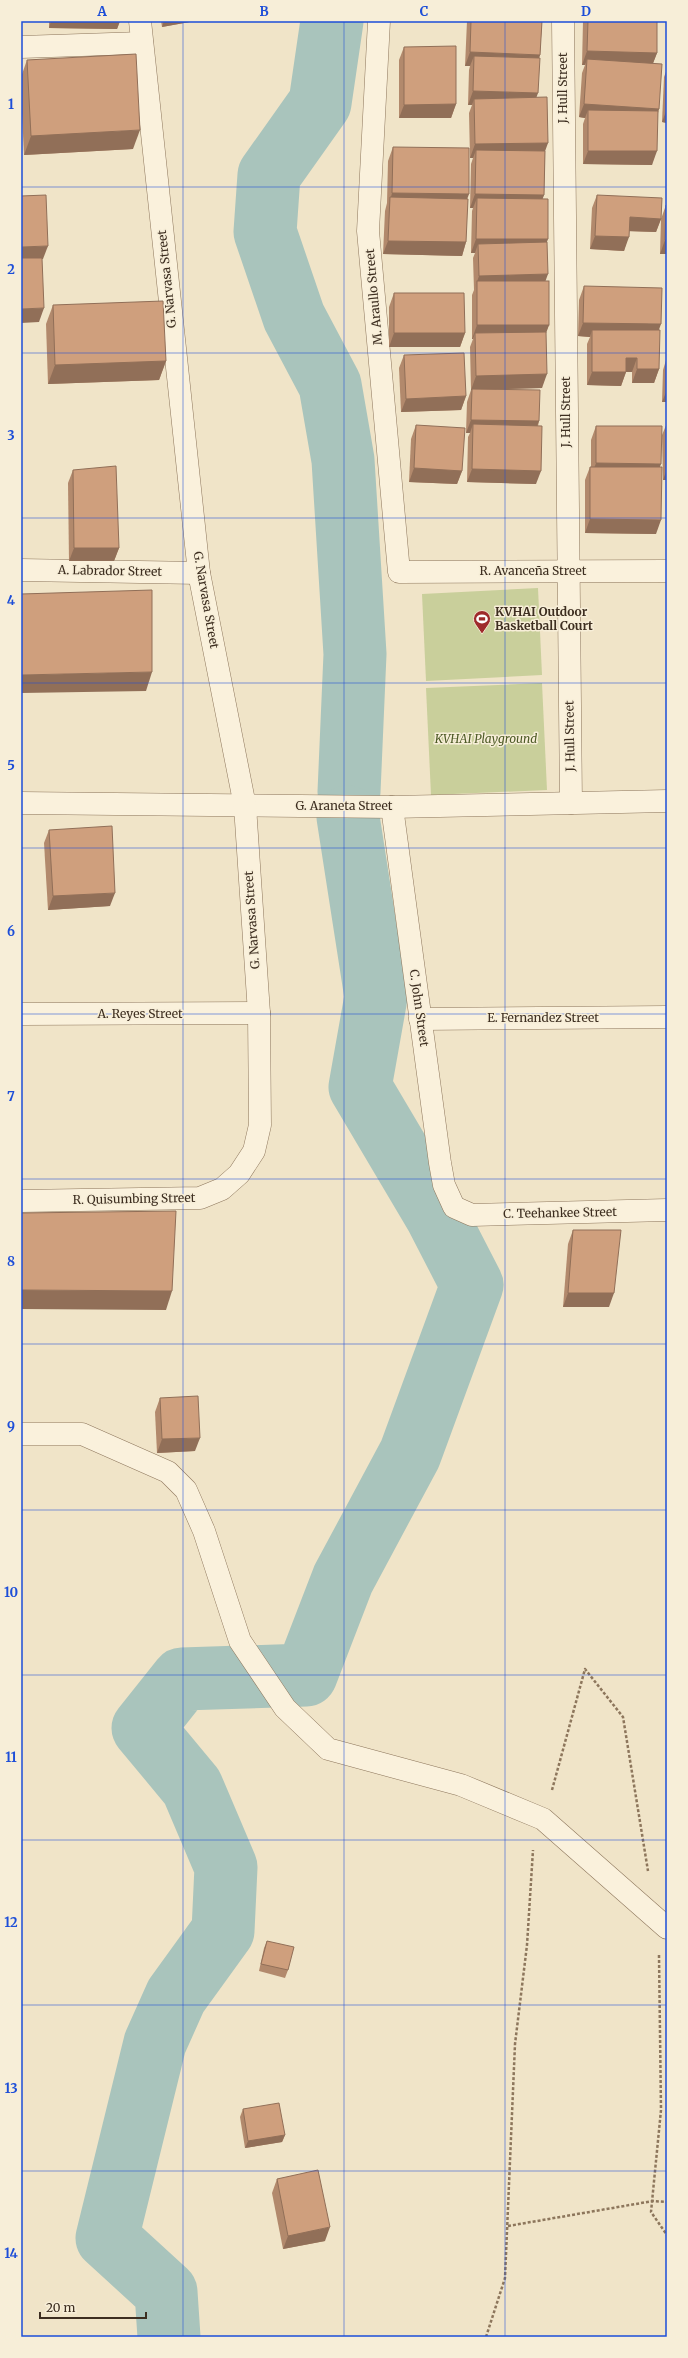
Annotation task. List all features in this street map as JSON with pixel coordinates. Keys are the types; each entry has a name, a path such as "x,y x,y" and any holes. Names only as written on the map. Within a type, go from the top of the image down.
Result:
{"street":[{"name":"G. Narvasa Street","path":"140,21 199,573 244,806 259,1013 260,1125 254,1151 239,1174"},
{"name":"M. Araullo Street","path":"378,21 368,231 399,572"},
{"name":"J. Hull Street","path":"563,21 570,803"},
{"path":"21,46 142,43"},
{"name":"A. Labrador Street","path":"21,570 199,573"},
{"name":"R. Avanceña Street","path":"399,572 667,571"},
{"name":"G. Araneta Street","path":"21,803 392,807 667,801"},
{"name":"C. John Street","path":"392,807 444,1185 454,1207"},
{"name":"A. Reyes Street","path":"21,1014 259,1013"},
{"name":"E. Fernandez Street","path":"420,1019 667,1017"},
{"name":"R. Quisumbing Street","path":"21,1201 200,1198 222,1189 239,1174"},
{"name":"C. Teehankee Street","path":"454,1207 472,1215 667,1210"},
{"path":"21,1434 82,1434 168,1472 186,1490 204,1532 240,1640 285,1708 328,1749 461,1785 543,1819 661,1922"}],"path":[{"path":"486,2337 505,2278 515,2044 527,1945 531,1856 562,1758 585,1669 623,1717 661,1922 659,1947 661,2110 651,2212 667,2236"},
{"path":"508,2226 653,2201 667,2202"}],"green space":[{"name":"KVHAI Outdoor Basketball Court","path":"538,588 542,675 426,681 422,594"},
{"name":"KVHAI Playground","path":"542,683 547,790 431,795 426,688"}],"building":[{"path":"471,21 542,21 540,55 470,52"},
{"path":"588,21 657,21 657,53 587,51"},
{"path":"456,46 456,104 404,105 404,47"},
{"path":"136,54 140,130 31,136 27,60"},
{"path":"474,56 540,58 538,93 473,91"},
{"path":"587,59 662,64 659,109 584,104"},
{"path":"547,97 548,143 475,144 474,99"},
{"path":"588,110 658,111 657,151 588,151"},
{"path":"393,147 469,148 469,194 392,193"},
{"path":"476,150 545,151 544,195 475,194"},
{"path":"46,195 48,246 21,247 21,196"},
{"path":"597,195 662,198 661,219 630,217 629,237 595,236"},
{"path":"390,197 468,199 466,242 388,241"},
{"path":"477,198 548,199 548,239 476,239"},
{"path":"666,205 667,240 665,240"},
{"path":"547,242 548,274 479,276 478,244"},
{"path":"21,258 42,258 44,308 21,309"},
{"path":"477,281 549,281 549,325 477,325"},
{"path":"584,286 662,288 661,324 583,323"},
{"path":"394,293 464,293 465,333 394,333"},
{"path":"163,301 166,361 55,365 53,305"},
{"path":"592,330 660,330 659,369 637,369 637,358 626,358 626,372 592,372"},
{"path":"546,332 547,374 476,376 475,333"},
{"path":"464,353 466,396 406,399 404,355"},
{"path":"472,389 540,390 539,421 471,420"},
{"path":"473,424 542,426 541,471 472,469"},
{"path":"416,425 465,428 462,471 414,468"},
{"path":"596,426 662,426 661,464 596,463"},
{"path":"116,466 119,548 74,548 73,470"},
{"path":"590,467 662,467 661,520 590,519"},
{"path":"152,590 152,672 21,675 21,594"},
{"path":"112,826 115,893 53,896 49,830"},
{"path":"176,1211 172,1291 21,1290 21,1213"},
{"path":"573,1230 621,1230 614,1293 568,1293"},
{"path":"198,1396 200,1438 162,1439 160,1398"},
{"path":"267,1941 294,1947 288,1970 261,1964"},
{"path":"279,2103 285,2135 248,2141 243,2109"},
{"path":"318,2170 330,2227 288,2236 277,2179"}],"waterway":[{"path":"332,21 320,103 269,175 265,232 294,317 330,385 343,460 355,654 349,792"},
{"path":"169,2337 166,2292 107,2238 155,2043 176,1996 223,1931 226,1867 192,1787 143,1728 182,1679 306,1675 343,1579 410,1454 472,1285 437,1217 360,1087 376,997 348,817"}],"place":[{"name":"KVHAI Outdoor Basketball Court","path":"482,634"}]}
